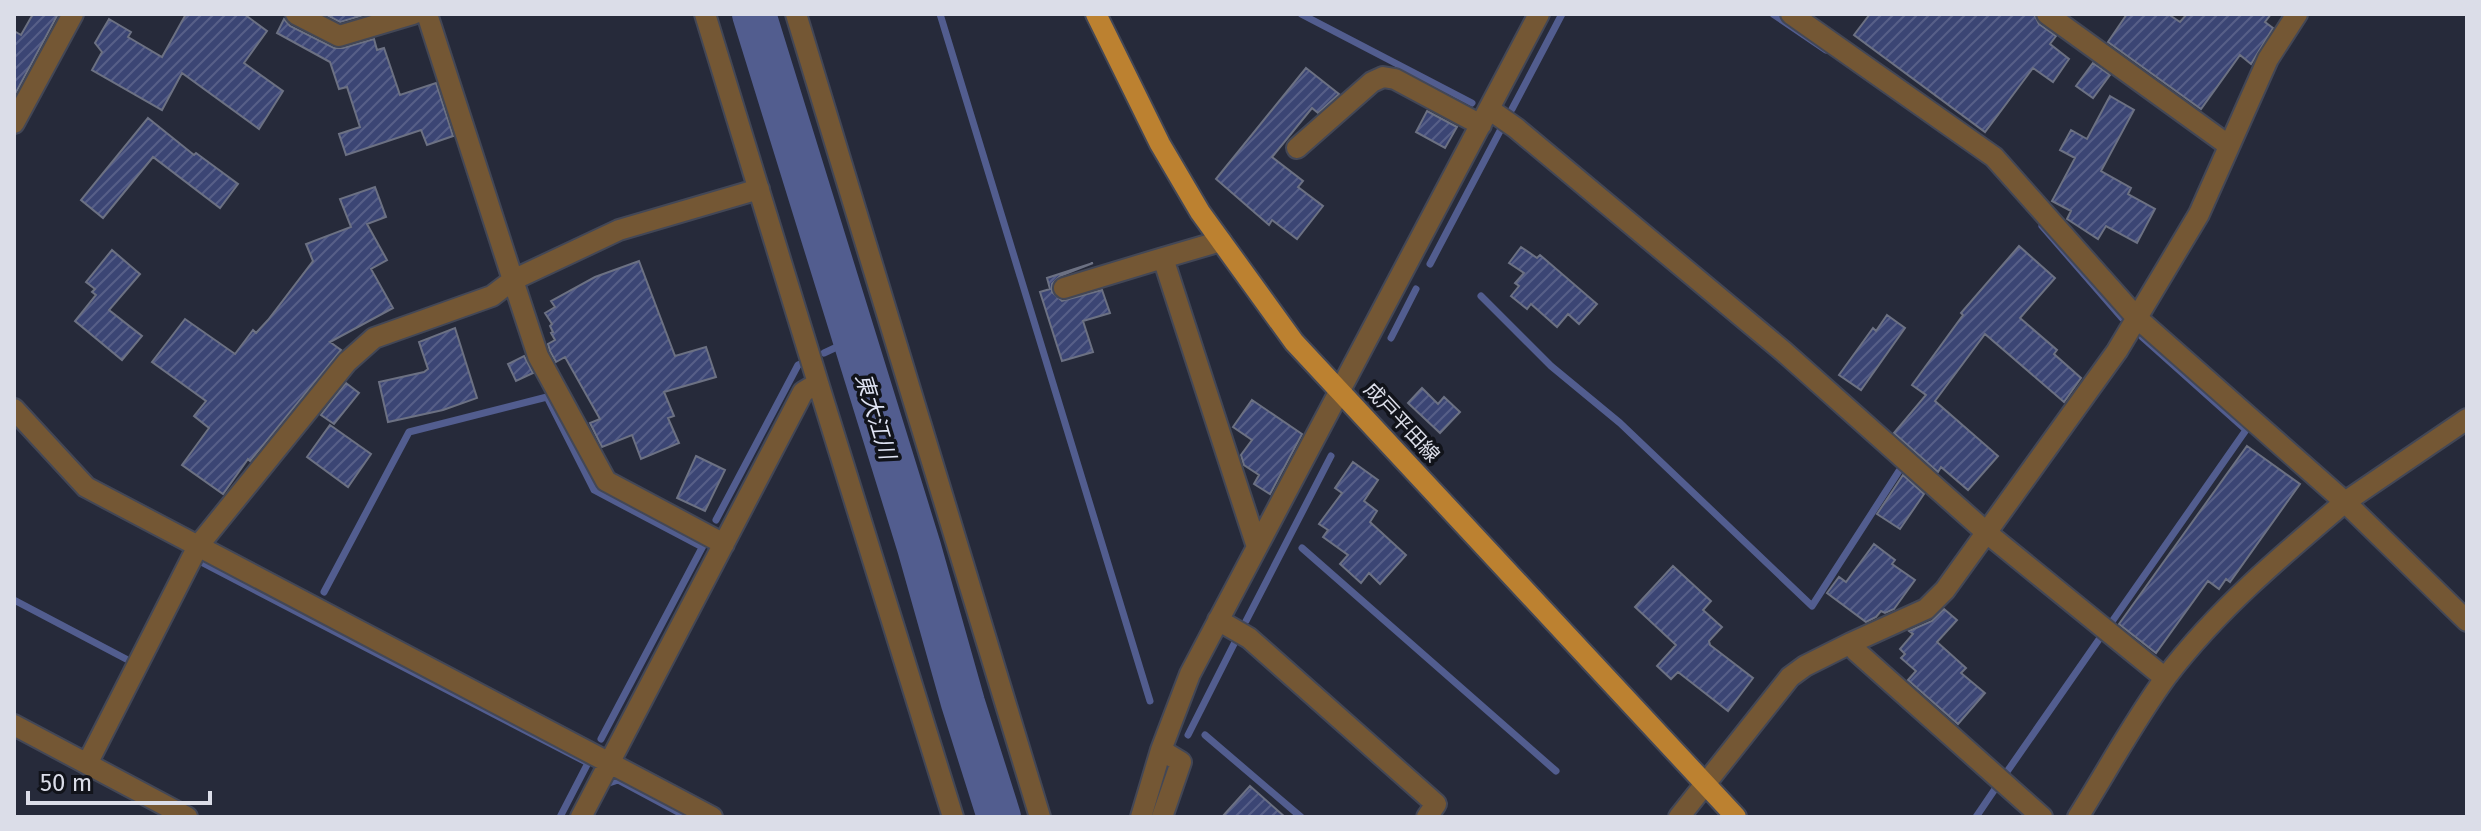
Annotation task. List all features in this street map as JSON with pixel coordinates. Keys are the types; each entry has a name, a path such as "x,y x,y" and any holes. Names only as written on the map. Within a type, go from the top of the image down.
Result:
{"main road":[{"name":"成戸平田線","path":"1096,14 1160,144 1200,212 1294,342 1736,817"}],"street":[{"path":"14,123 73,14"},
{"path":"296,14 339,36 413,14"},
{"path":"427,14 538,356 606,481 724,544"},
{"path":"705,14 953,817"},
{"path":"796,14 1040,817"},
{"path":"1141,817 1161,750 1190,674 1539,14"},
{"path":"1791,14 1994,157 2137,318 2345,502 2467,621"},
{"path":"2047,14 2228,145"},
{"path":"1679,817 1790,677 1851,643 1926,609 1945,590 2117,351 2199,214 2268,59 2297,14"},
{"path":"1297,148 1372,82 1383,77 1395,79 1516,128 1783,351 1987,533 2165,678"},
{"path":"87,764 198,546 347,362 374,338 492,296 513,280 619,230 759,189"},
{"path":"1064,288 1221,241"},
{"path":"1163,258 1257,547"},
{"path":"581,817 803,392 818,383"},
{"path":"14,409 86,487 712,817"},
{"path":"2078,817 2165,678 2215,618 2345,502 2467,419"},
{"path":"1218,620 1249,638 1436,804 1427,817"},
{"path":"1851,643 1856,651 2042,817"},
{"path":"14,725 187,817"},
{"path":"1161,750 1181,762 1162,817"}],"building":[{"path":"33,14 58,14 14,96 14,31 21,35"},
{"path":"186,14 244,14 267,31 244,63 283,91 259,129 182,73 162,110 92,70 102,52 95,43 109,19 131,32 128,37 162,57"},
{"path":"325,14 367,14 340,22"},
{"path":"1870,14 2034,14 2039,24 2056,36 2050,44 2069,59 2053,82 2033,68 1985,132 1854,35"},
{"path":"2127,14 2168,14 2180,22 2187,14 2271,14 2265,22 2273,28 2251,64 2240,55 2201,109 2108,42"},
{"path":"284,19 290,26 334,48 374,39 377,50 384,48 400,95 436,83 453,136 427,145 421,130 346,155 339,134 360,127 347,87 339,89 330,62 277,33"},
{"path":"2093,63 2110,75 2093,98 2076,86"},
{"path":"1306,68 1339,94 1318,113 1312,108 1272,157 1303,181 1298,187 1323,206 1297,239 1272,220 1269,225 1216,179"},
{"path":"2110,96 2134,110 2101,171 2131,188 2128,194 2155,209 2137,243 2106,226 2098,239 2067,219 2071,211 2052,201 2075,158 2060,150 2071,130 2087,139"},
{"path":"1427,111 1457,127 1445,148 1416,132"},
{"path":"148,118 194,155 196,153 238,184 220,208 153,157 103,218 81,200"},
{"path":"375,187 386,217 367,224 387,260 371,269 393,308 330,342 341,350 250,461 248,459 223,494 182,465 209,428 194,416 206,401 152,362 185,319 235,354 253,330 256,333 268,320 313,261 306,244 351,227 340,199"},
{"path":"2019,246 2055,278 2020,318 2057,350 2054,354 2081,378 2064,402 1985,334 1935,401 1998,456 1968,490 1941,467 1938,472 1894,433 1926,395 1912,385 1963,315 1961,313"},
{"path":"1521,247 1537,258 1540,255 1597,304 1579,324 1568,314 1557,327 1531,304 1527,309 1511,296 1519,286 1515,283 1524,273 1509,263"},
{"path":"112,250 140,274 109,310 142,336 122,360 75,321 96,295 92,292 95,289 86,282"},
{"path":"639,261 675,356 706,347 716,377 664,392 674,416 668,418 679,443 641,459 632,435 602,447 590,423 600,419 565,357 556,362 550,351 548,344 555,340 551,333 552,324 545,313 555,307 551,301 595,277"},
{"path":"1093,263 1060,276 1052,284 1052,292 1062,301 1102,290 1110,313 1083,321 1093,352 1062,361 1040,292 1050,289 1047,278"},
{"path":"1887,315 1905,328 1861,390 1839,375 1873,328 1876,331"},
{"path":"455,328 477,398 443,410 388,422 379,382 424,372 428,369 419,342"},
{"path":"524,356 533,373 516,381 508,364"},
{"path":"346,383 359,393 334,424 321,415"},
{"path":"1422,388 1438,404 1444,397 1460,412 1440,433 1408,403"},
{"path":"1252,400 1302,434 1270,494 1254,484 1259,475 1244,465 1241,455 1252,440 1233,427"},
{"path":"330,425 371,454 348,487 307,457"},
{"path":"2247,446 2300,484 2230,582 2226,579 2219,589 2208,581 2156,653 2119,624"},
{"path":"696,456 725,470 705,511 677,498"},
{"path":"1353,462 1378,480 1364,501 1377,511 1370,522 1406,555 1380,584 1369,573 1361,583 1340,564 1348,555 1323,537 1328,530 1319,524 1342,493 1335,488"},
{"path":"1903,475 1924,494 1900,529 1877,514"},
{"path":"1874,544 1895,560 1892,564 1915,580 1894,609 1885,613 1881,611 1866,622 1827,593 1839,577 1846,582"},
{"path":"1673,566 1711,601 1703,610 1722,627 1709,641 1710,645 1753,678 1728,711 1678,672 1671,679 1657,666 1676,645 1635,607"},
{"path":"1944,609 1957,620 1937,642 1966,668 1961,673 1985,693 1958,724 1908,680 1916,671 1901,658 1905,654 1900,649 1913,634 1909,631 1932,621"},
{"path":"1250,786 1285,817 1222,817"}],"waterway":[{"name":"東大江川","path":"754,14 999,817"},
{"path":"940,14 1150,701"},
{"path":"1301,14 1472,103"},
{"path":"1512,109 1562,14"},
{"path":"1773,14 1826,50"},
{"path":"1430,264 1500,131"},
{"path":"2042,226 2122,318"},
{"path":"1391,338 1416,289"},
{"path":"1481,296 1551,366 1620,423 1812,606 1899,471"},
{"path":"2111,623 2246,430 2142,337"},
{"path":"824,353 854,339"},
{"path":"716,520 798,365 805,362"},
{"path":"324,592 409,432 547,397 594,490 702,547"},
{"path":"1246,621 1331,456"},
{"path":"601,739 704,544"},
{"path":"1302,548 1556,771"},
{"path":"201,562 588,763 560,817"},
{"path":"14,600 126,659"},
{"path":"2004,776 2100,638"},
{"path":"1188,735 1235,642"},
{"path":"1205,735 1301,817"},
{"path":"609,783 618,780 687,817"},
{"path":"1976,817 1995,789"}]}
